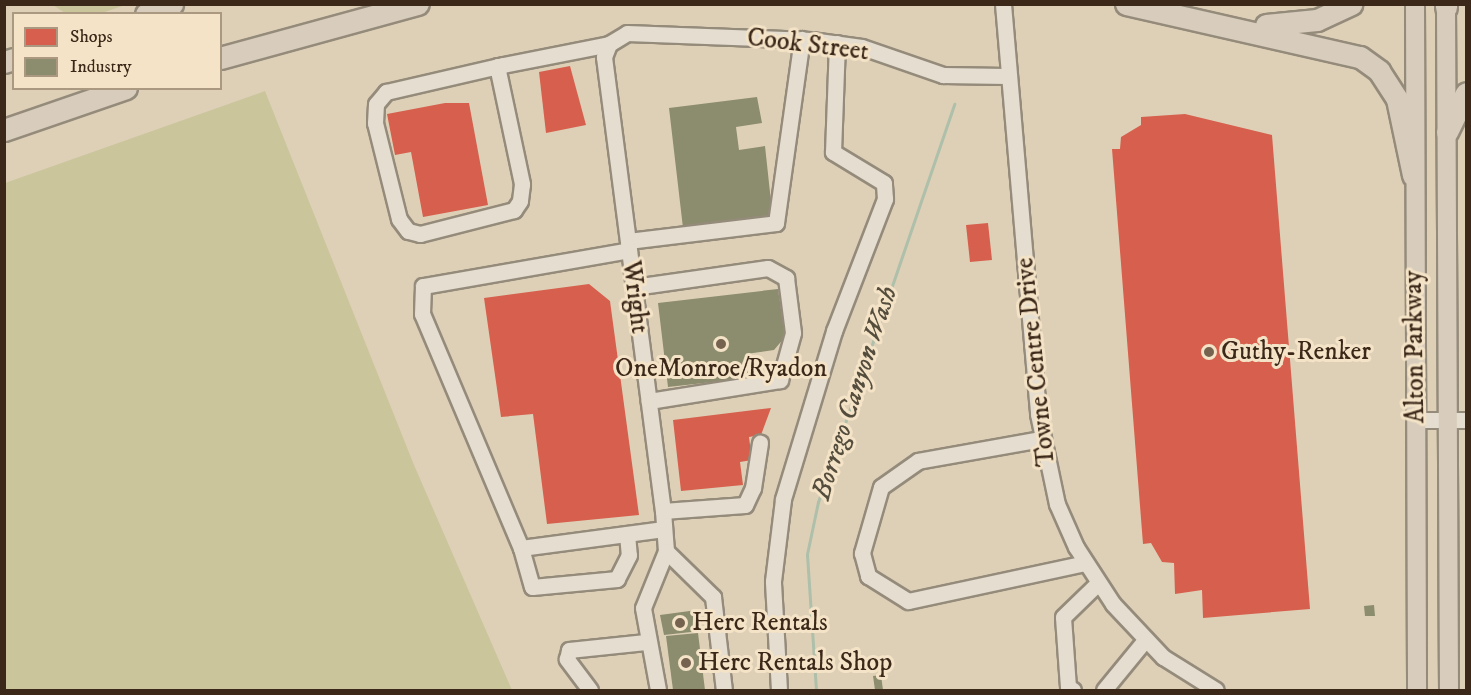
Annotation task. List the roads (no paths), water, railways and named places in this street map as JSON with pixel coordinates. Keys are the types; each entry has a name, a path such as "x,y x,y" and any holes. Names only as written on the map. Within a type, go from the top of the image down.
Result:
{"highway":[{"path":"151,12 172,4"},
{"path":"222,57 418,4"},
{"path":"1126,4 1235,25 1351,53 1379,71 1397,99 1413,175"},
{"path":"1235,25 1306,22 1352,4"},
{"path":"4,130 120,90"},
{"path":"1447,132 1467,93"}],"main road":[{"name":"Alton Parkway","path":"1415,4 1413,175 1417,690"},
{"name":"Alton Parkway","path":"1446,5 1449,690"}],"street":[{"name":"Towne Centre Drive","path":"1003,4 1007,76 1041,439 1057,504 1085,563 1098,583 1145,640 1216,690"},
{"name":"Cook Street","path":"497,66 522,184 520,201 514,210 420,234 408,231 399,219 375,123 376,104 386,92 497,66 609,44 627,33 802,39 837,44 943,75 1007,76"},
{"path":"627,534 629,555 617,579 538,590 532,587 521,548 422,314 423,286 628,245 776,223 802,39"},
{"name":"Wright","path":"609,44 604,57 663,511 666,551"},
{"path":"779,690 773,581 783,499 834,331 885,199 884,183 873,173 833,152 837,44"},
{"path":"634,287 768,268 786,278 793,333 780,380 648,401"},
{"path":"1416,420 1467,420"},
{"path":"1041,439 918,461 880,487 862,553 868,576 908,602 1085,563"},
{"path":"663,511 745,505 753,488 760,443"},
{"path":"521,548 664,529"},
{"path":"658,690 646,642 643,608 666,551 713,597 724,690"},
{"path":"1073,690 1068,687 1063,617 1098,583"},
{"path":"1104,690 1145,640"},
{"path":"590,690 567,659 570,650 646,642"}],"waterway":[{"name":"Borrego Canyon Wash","path":"816,690 807,554 818,502 954,104"}],"place":[{"name":"OneMonroe/Ryadon","path":"721,344"},
{"name":"Guthy-Renker","path":"1209,352"},
{"name":"Herc Rentals","path":"680,623"},
{"name":"Herc Rentals Shop","path":"686,663"}]}
